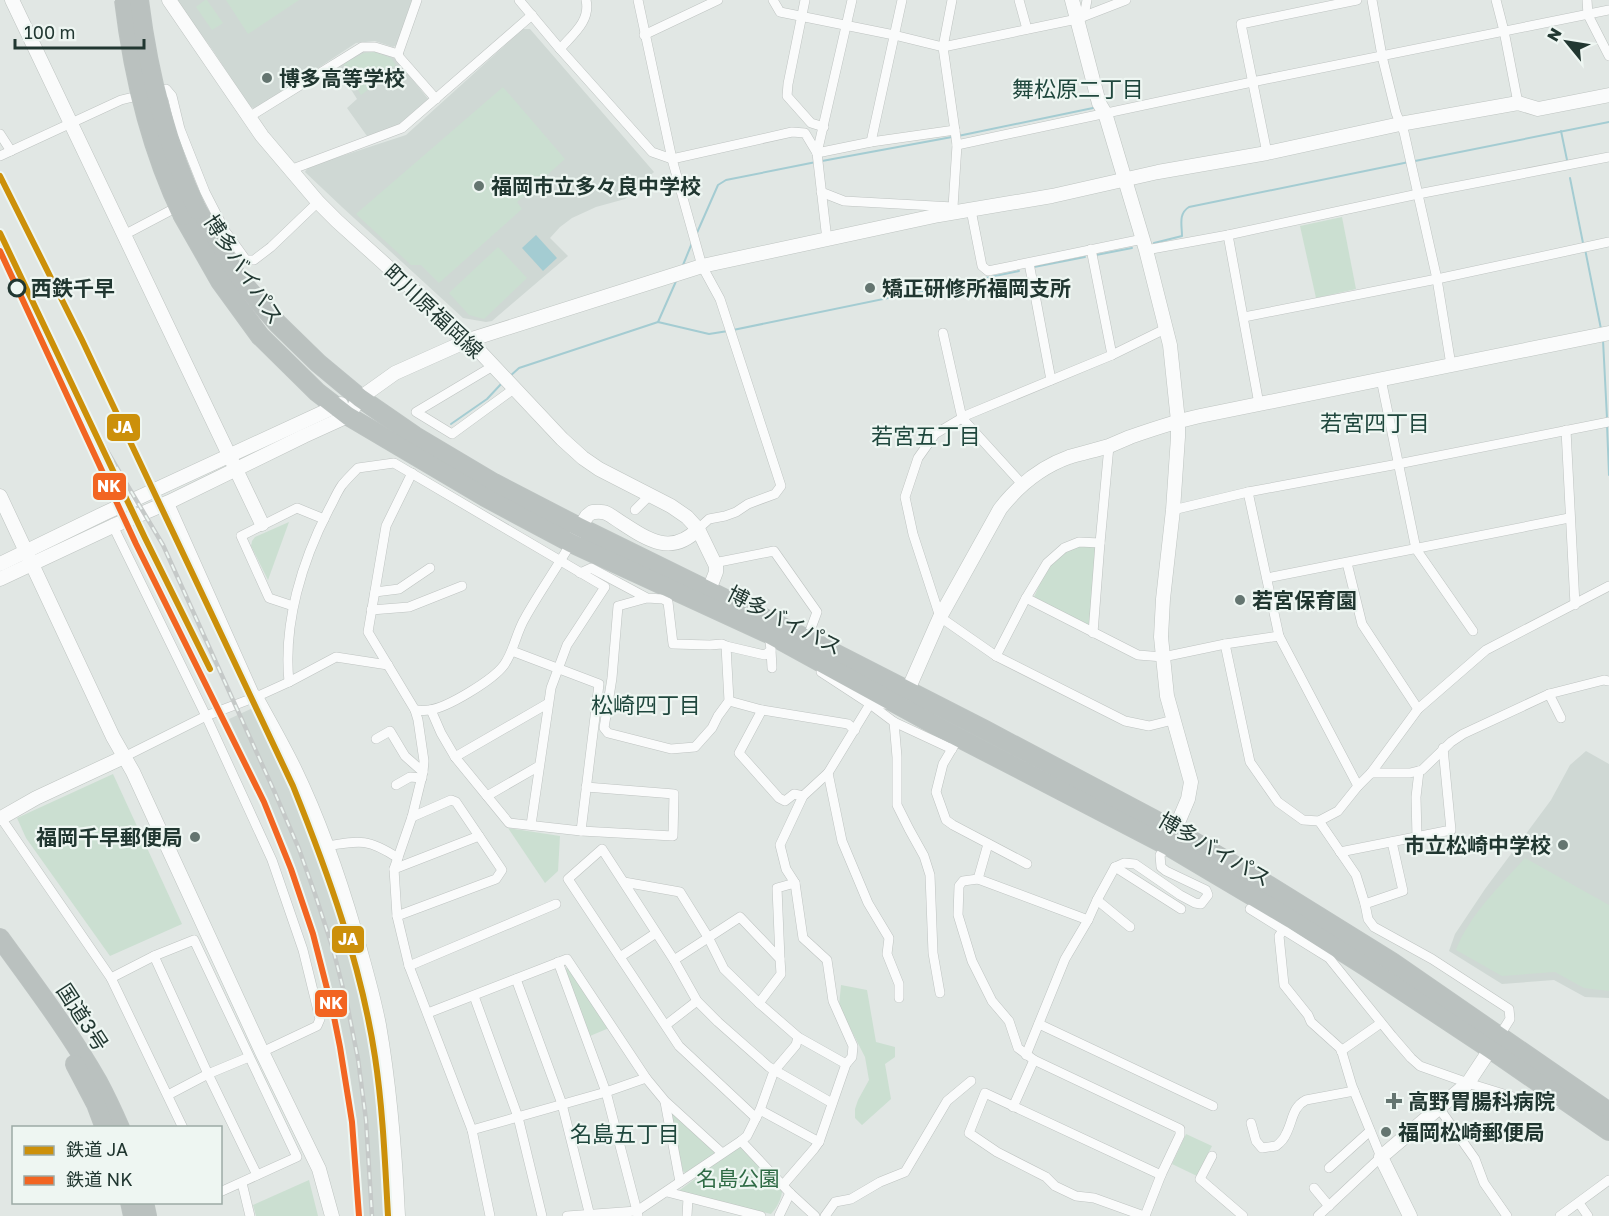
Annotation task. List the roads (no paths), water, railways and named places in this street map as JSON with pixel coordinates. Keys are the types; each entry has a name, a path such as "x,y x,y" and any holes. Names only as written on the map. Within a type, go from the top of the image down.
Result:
{"highway":[{"name":"博多バイパス","path":"124,0 142,105 169,188 236,275 277,323 318,363 360,398 415,436 575,535 770,642 901,706 985,730 1172,839 1357,975 1495,1042 1609,1112"},
{"name":"博多バイパス","path":"139,0 146,45 163,122 190,213 220,281 260,336 317,392 341,411 485,498 709,590 807,639 955,743 1172,839 1268,885 1392,962 1571,1104 1609,1131"},
{"name":"国道3号","path":"0,938 44,997 81,1053 100,1084 119,1126"},
{"name":"国道3号","path":"0,958 75,1065 96,1104 104,1126"}],"street":[{"path":"12,0 262,524"},
{"name":"町川原福岡線","path":"169,0 262,136 318,202 469,340 562,439 584,458 598,469 671,506 687,517 698,529 714,563"},
{"path":"398,54 417,0"},
{"path":"519,0 652,152 672,159 792,132 805,133 817,153"},
{"path":"560,49 580,27 587,14 586,0"},
{"path":"415,710 430,710 457,699 492,677 504,665 524,620 561,562 575,535 592,512 604,512 641,536 658,543 677,543 693,534 709,519 736,512 748,504 775,494 781,486 720,299 702,266 672,159 638,0"},
{"path":"644,35 718,0"},
{"path":"773,0 780,12 943,47 1081,17 1126,0"},
{"path":"805,0 788,84 788,96 812,123 824,127"},
{"path":"827,240 817,153 852,0"},
{"path":"871,142 902,0"},
{"path":"952,0 943,47 957,145 952,210"},
{"path":"1019,0 1027,29"},
{"path":"1013,1107 1039,1024 1065,959 1115,867 1124,863 1135,864 1195,903 1201,904 1208,895 1206,890 1161,867 1160,855 1172,839 1188,799 1191,782 1167,696 1161,637 1178,437 1170,345 1126,179 1106,113 1099,103 1081,17 1072,0"},
{"path":"1081,17 1087,0"},
{"path":"1267,153 1240,24 1357,0"},
{"path":"1372,0 1395,113 1404,132 1437,279 1451,365"},
{"path":"1508,0 1496,1 1518,103"},
{"path":"1587,0 1588,15 1609,56"},
{"path":"957,145 1252,82 1588,15 1609,10 1607,0"},
{"path":"290,170 402,128 532,15"},
{"path":"249,117 362,47 375,47 398,54 436,99"},
{"path":"0,156 121,100 166,88 172,96 180,129 205,192 225,231 246,260 254,260 271,247 318,202"},
{"path":"821,192 844,201 971,210 1052,196 1158,172 1267,153 1400,124 1518,103 1538,109 1609,94"},
{"path":"817,153 871,142 955,130"},
{"path":"0,134 11,151"},
{"path":"971,210 982,266 988,271 1091,249 1228,235 1418,194 1609,157"},
{"path":"124,235 205,192"},
{"path":"0,564 30,557 113,526 236,470 304,436 395,373 469,340 702,266 827,240 952,210"},
{"path":"1228,235 1259,404"},
{"path":"1244,317 1609,242"},
{"path":"1091,249 1112,355"},
{"path":"1029,262 1052,380"},
{"path":"1166,329 1112,355 962,418 935,434 918,458 905,497 913,534 940,617 996,656 1125,721 1149,726 1173,720"},
{"path":"943,333 962,418 1022,484"},
{"path":"940,993 933,954 930,875 924,856 897,805 897,757 901,706 940,617 1000,509 1022,484 1042,470 1068,458 1178,421 1609,333"},
{"path":"492,366 416,412 452,434 515,388"},
{"path":"1381,379 1416,549 1473,631"},
{"path":"0,579 30,557 229,456 341,411"},
{"path":"1173,510 1248,492 1609,422"},
{"path":"1566,430 1575,605"},
{"path":"1093,633 1109,446"},
{"path":"289,682 287,666 293,606 306,561 324,519 342,486 358,468 394,463 605,587 567,645 551,688 531,825"},
{"path":"412,473 386,525 368,632 415,710 424,761 412,817 394,869 397,916 409,966 472,1130 490,1216"},
{"path":"1248,492 1279,636 1358,786"},
{"path":"0,495 113,737 133,772 256,1054 297,1157 222,1191"},
{"path":"635,510 650,495"},
{"path":"169,502 256,697 295,770 327,846 347,903 379,1026 392,1127 398,1216"},
{"path":"293,606 269,598 241,536 297,508 324,519"},
{"path":"1267,578 1569,518"},
{"path":"113,526 206,716 272,860 303,950 320,1014 317,1026 208,1074 168,1095"},
{"path":"996,656 1047,563 1064,548 1079,542 1100,543"},
{"path":"709,590 716,572 714,563 774,550 818,612 807,639"},
{"path":"1347,563 1362,624 1418,709"},
{"path":"375,592 399,589 430,568"},
{"path":"580,573 591,568 647,598"},
{"path":"371,610 409,607 462,586"},
{"path":"1225,644 1250,762 1278,802 1303,820 1319,821 1338,811 1371,773 1418,709 1486,650 1609,586"},
{"path":"726,646 729,701 712,728 695,747 671,749 608,733 604,728 612,678 618,606 647,598 663,599 668,602 673,644 722,644 765,655 770,642"},
{"path":"1026,598 1138,655 1163,657 1279,636"},
{"path":"770,642 772,668"},
{"path":"512,651 599,684 580,831"},
{"path":"182,1126 111,978 1,818 36,798 206,716 256,697 336,657 388,665"},
{"path":"806,662 870,704 901,706"},
{"path":"1371,773 1410,773 1422,770 1443,748 1462,734 1549,694 1594,682 1609,681"},
{"path":"1549,694 1561,718"},
{"path":"729,701 762,710 848,724 855,730"},
{"path":"870,704 883,703 901,706"},
{"path":"455,757 547,704"},
{"path":"783,1185 819,1142 846,1064 852,1056 853,1046 833,1000 827,960 803,938 795,883 786,869 780,845 803,796 828,773 870,704"},
{"path":"430,710 455,757 509,823 580,831 673,836 674,794 586,787"},
{"path":"762,710 739,753 778,798 785,801 794,794 803,796"},
{"path":"376,739 390,731 405,756 422,775"},
{"path":"955,743 943,764 936,792 946,820 1027,864"},
{"path":"1340,852 1451,830 1443,748"},
{"path":"487,796 539,766"},
{"path":"1417,837 1416,797 1419,771"},
{"path":"828,773 842,841 868,903 889,938 887,954 899,984 899,998"},
{"path":"396,785 410,777 422,775"},
{"path":"397,916 496,879 502,870 456,802 451,800 412,817"},
{"path":"1319,821 1356,875 1368,919 1374,927 1432,959 1509,1009 1510,1019 1468,1083 1381,1157 1319,1216"},
{"path":"606,832 602,849 568,879 679,1046 758,1114 819,1142"},
{"path":"394,869 478,836"},
{"path":"327,846 352,841 368,842 398,858"},
{"path":"1365,904 1403,891 1392,842"},
{"path":"978,879 988,844"},
{"path":"602,849 674,960 697,1001 774,1071 832,1103"},
{"path":"1115,867 1181,909"},
{"path":"1088,920 978,879 963,881 959,886 958,915 972,961 992,1001 1009,1021 1018,1048 1030,1058 1180,1129 1180,1135 1145,1216 1094,1198 1076,1196 1056,1186 1046,1176 997,1152 969,1133 986,1093 1161,1175"},
{"path":"624,882 680,892 708,937 724,969 798,1037 846,1064"},
{"path":"759,1003 781,974 777,888 795,883"},
{"path":"1097,900 1130,927"},
{"path":"409,966 556,904"},
{"path":"1250,909 1287,925 1279,936 1284,985 1311,1022 1341,1052 1370,1131 1410,1216"},
{"path":"674,960 740,917 780,959"},
{"path":"620,957 656,933"},
{"path":"111,978 194,940 319,1169 332,1216"},
{"path":"154,957 257,1175"},
{"path":"428,1014 567,959 646,1078 665,1101 722,1154"},
{"path":"558,962 606,1092 638,1213"},
{"path":"1357,975 1381,1023 1420,1066 1529,1102 1571,1104"},
{"path":"516,979 562,1104 590,1215"},
{"path":"474,996 518,1118 542,1216"},
{"path":"666,1025 697,1001"},
{"path":"1341,1052 1381,1023"},
{"path":"1039,1024 1213,1106"},
{"path":"567,1216 638,1213 741,1142 747,1136 758,1114 774,1071 795,1045 798,1037"},
{"path":"472,1130 606,1092 646,1078"},
{"path":"825,1216 835,1202 851,1199 880,1182 905,1172 947,1101 972,1081"},
{"path":"1251,1123 1256,1141 1262,1148 1276,1146 1287,1134 1300,1103 1354,1091"},
{"path":"665,1101 680,1182"},
{"path":"1439,1108 1475,1159 1484,1183 1507,1216"},
{"path":"1329,1168 1370,1131"},
{"path":"741,1142 815,1216"},
{"path":"1212,1156 1200,1179 1243,1216"},
{"path":"1560,1216 1609,1180"},
{"path":"242,1183 250,1216"},
{"path":"1314,1188 1329,1206"},
{"path":"667,1192 733,1213 762,1216"},
{"path":"779,1216 790,1193"},
{"path":"687,1216 688,1198"},
{"path":"1579,1203 1588,1216"}],"water":[{"path":"536,235 557,258 543,271 522,248"}],"waterway":[{"path":"958,136 1093,108"},
{"path":"1415,161 1609,122"},
{"path":"1561,131 1567,160"},
{"path":"822,161 952,137"},
{"path":"696,235 718,185 726,180 816,162"},
{"path":"1154,243 1182,236 1182,216 1189,207 1409,162"},
{"path":"1570,178 1583,243"},
{"path":"683,265 692,243"},
{"path":"1096,255 1132,248"},
{"path":"1585,249 1601,329"},
{"path":"1034,267 1085,257"},
{"path":"733,330 1019,271"},
{"path":"658,322 677,279"},
{"path":"509,377 519,368 658,322 709,334 728,331"},
{"path":"1603,340 1607,418"},
{"path":"451,424 487,399 502,383"},
{"path":"1607,424 1609,475"}],"railway":[{"path":"88,419 163,545 299,849 333,949 358,1059 366,1120 372,1216"}],"rail line":[{"name":"JA","path":"0,176 82,340 293,786 319,852 342,919 369,1022 380,1097 388,1216"},
{"name":"JA","path":"0,233 210,669"},
{"name":"NK","path":"0,251 136,544 264,802 291,869 313,934 340,1047 352,1122 359,1216"}],"place":[{"name":"博多高等学校","path":"267,78"},
{"name":"福岡市立多々良中学校","path":"479,186"},
{"name":"西鉄千早","path":"17,288"},
{"name":"矯正研修所福岡支所","path":"870,288"},
{"name":"若宮保育園","path":"1240,600"},
{"name":"福岡千早郵便局","path":"195,837"},
{"name":"市立松崎中学校","path":"1563,845"},
{"name":"高野胃腸科病院","path":"1394,1101"},
{"name":"福岡松崎郵便局","path":"1386,1132"}],"district":[{"name":"舞松原二丁目","path":"1078,88"},
{"name":"若宮四丁目","path":"1375,422"},
{"name":"若宮五丁目","path":"926,435"},
{"name":"松崎四丁目","path":"646,704"},
{"name":"名島五丁目","path":"625,1133"}],"park label":[{"name":"名島公園","path":"738,1178"}]}
